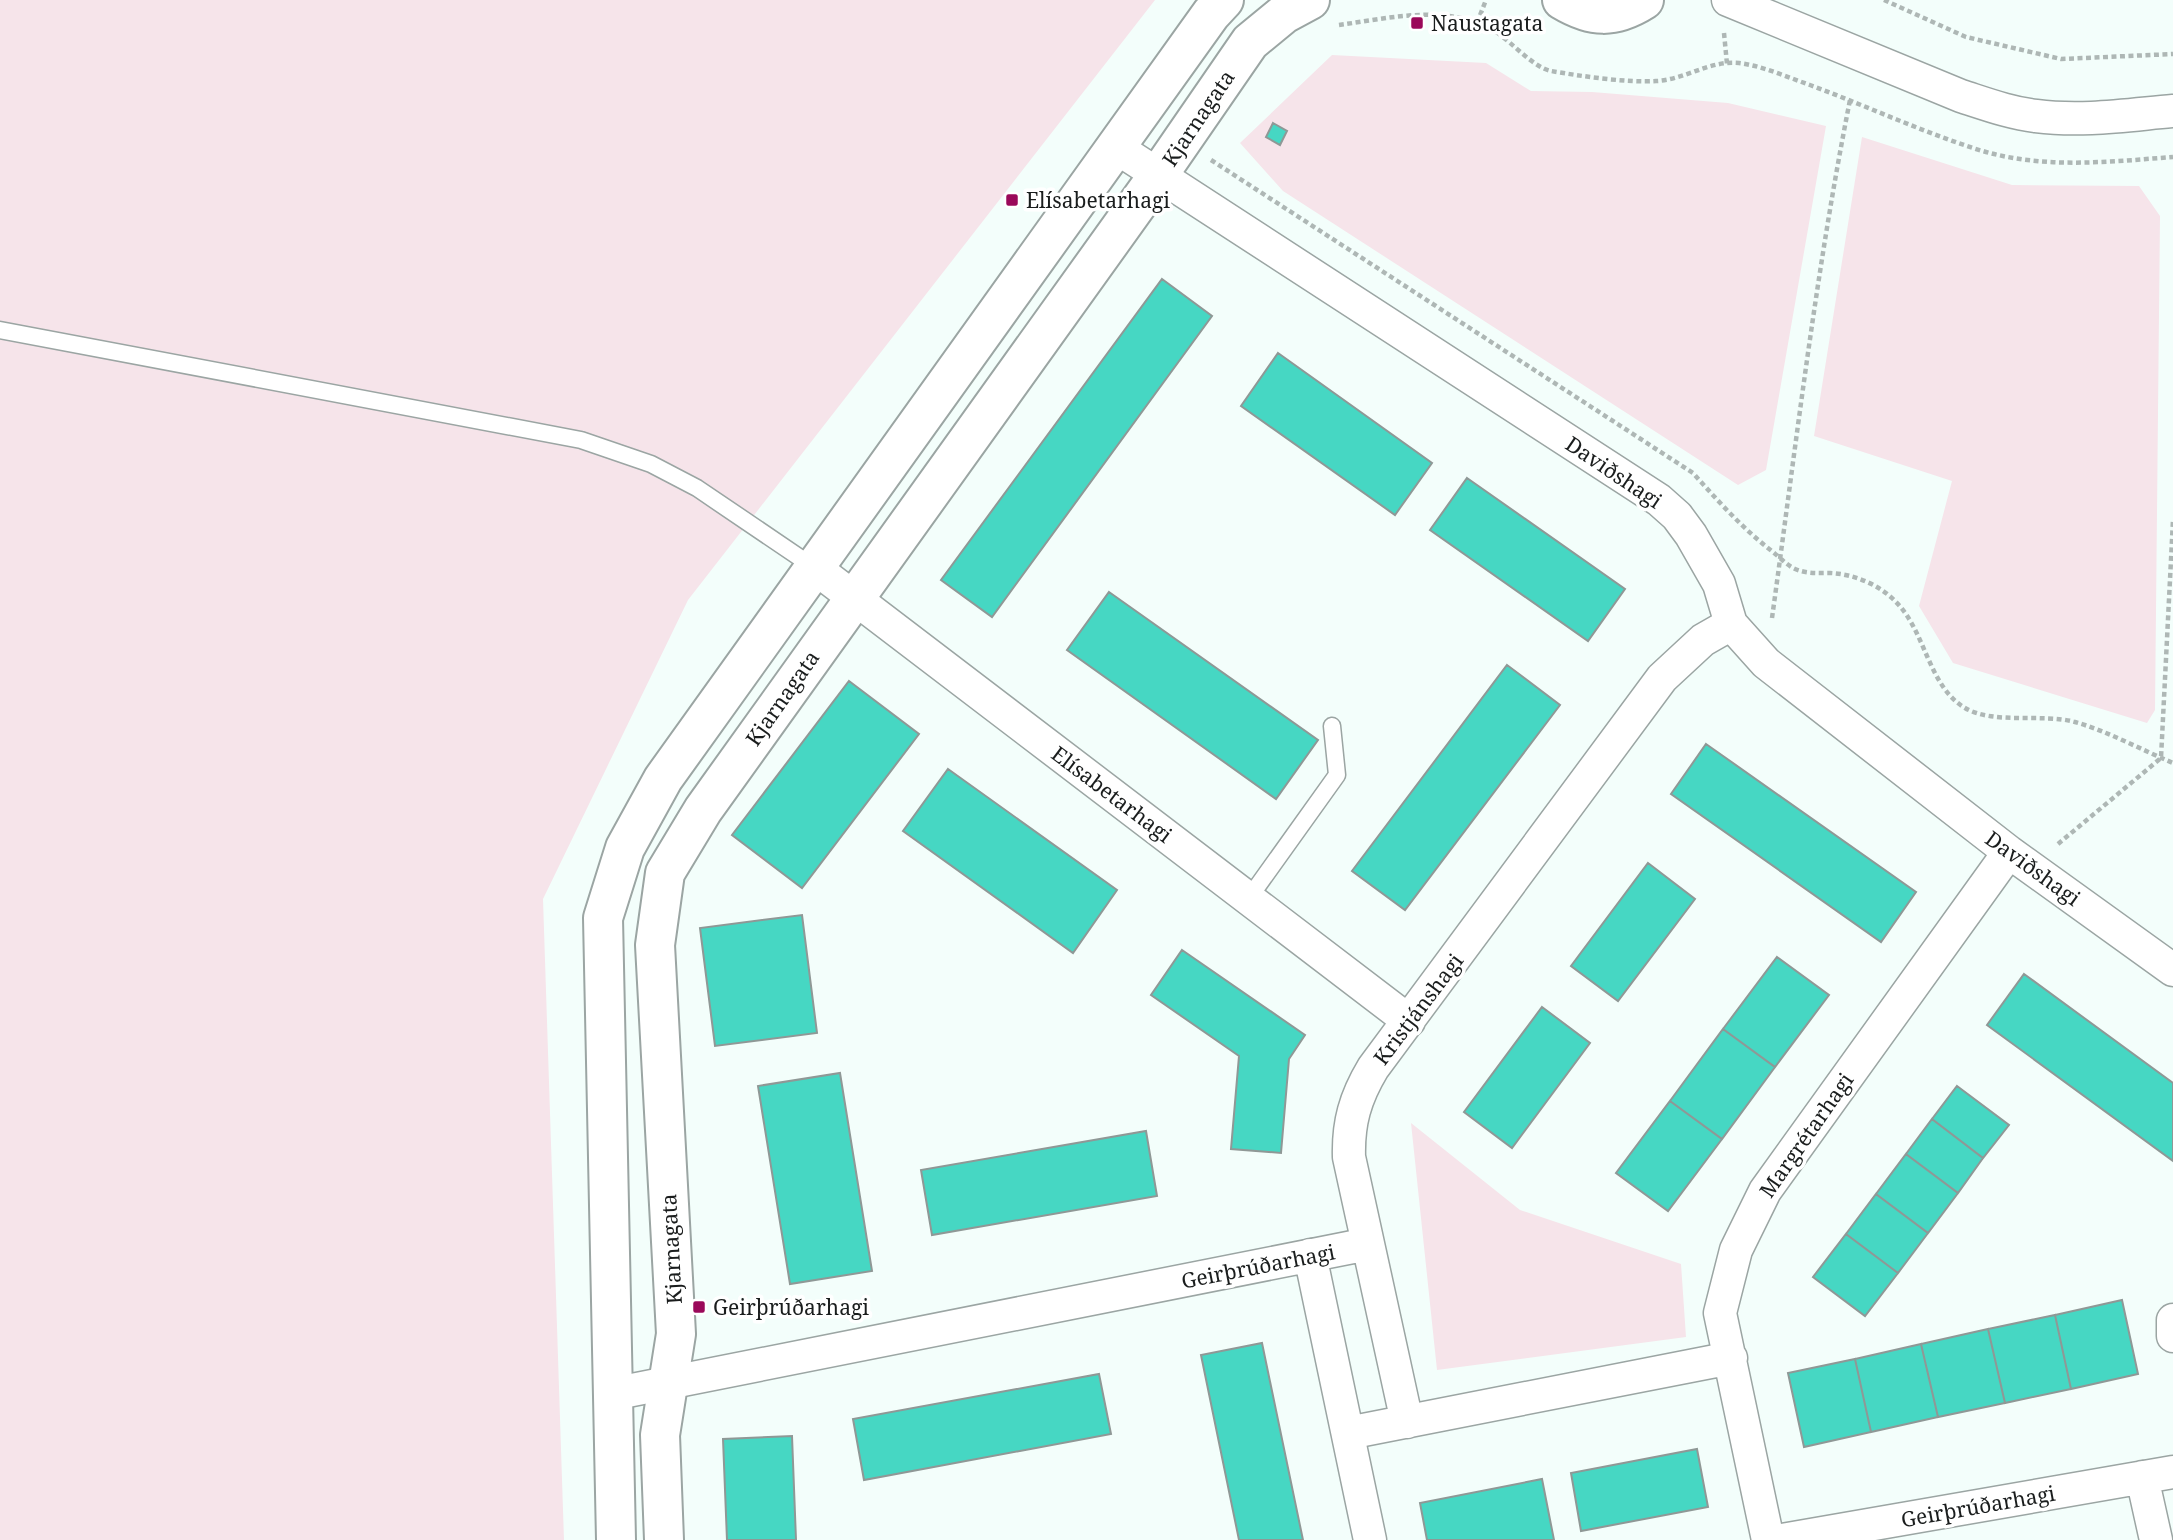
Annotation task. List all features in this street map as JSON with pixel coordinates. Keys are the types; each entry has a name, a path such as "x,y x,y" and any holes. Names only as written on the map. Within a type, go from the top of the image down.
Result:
{"street":[{"path":"616,1540 603,918 625,848 663,779 1211,14 1224,0"},
{"path":"1562,0 1583,12 1606,15 1629,9 1644,0"},
{"path":"1728,0 1885,66 2001,109 2036,116 2078,119 2173,111"},
{"name":"Kjarnagata","path":"664,1540 660,1435 676,1334 655,945 665,873 703,810 1159,174 1250,42 1284,14 1322,13"},
{"name":"Daviðshagi","path":"1117,148 1659,500 1677,516 1706,558 1731,624 1766,663 2019,860 2173,970"},
{"name":"Elísabetarhagi","path":"815,568 1409,1021"},
{"name":"Kristjánshagi","path":"1407,1422 1349,1157 1352,1115 1360,1090 1373,1068 1662,678 1703,640 1731,624"},
{"name":"Margrétarhagi","path":"1768,1540 1720,1313 1736,1250 1765,1191 2019,860"},
{"name":"Geirþrúðarhagi","path":"612,1394 1368,1244"},
{"path":"1310,1255 1370,1540"},
{"path":"2173,1320 2173,1336"},
{"path":"1348,1433 1731,1358"},
{"name":"Geirþrúðarhagi","path":"1782,1540 2173,1472"},
{"path":"2142,1477 2156,1540"}],"lane":[{"path":"0,330 581,440 651,464 697,488 815,568"},
{"path":"1249,898 1337,775 1332,726"}],"path":[{"path":"1477,23 1486,0"},
{"path":"1884,0 1966,37 2061,59 2173,54"},
{"path":"1322,13 1457,17 1498,33 1546,70 1578,76 1658,81 1718,65 1738,63 1778,73 1974,149 2025,160 2055,164 2173,157"},
{"path":"1766,663 1833,194 1850,100"},
{"path":"1194,197 1206,178 1207,158"},
{"path":"2019,860 2161,758 2173,520"}],"shaded area":[{"path":"0,0 1155,0 688,600 543,899 564,1540 0,1540"},
{"path":"1332,55 1486,63 1531,91 1592,92 1728,103 1826,126 1766,470 1738,485 1283,191 1240,143"},
{"path":"1862,137 2012,185 2139,186 2160,216 2155,710 2147,723 1953,663 1919,606 1952,481 1814,436"},
{"path":"1411,1123 1520,1210 1681,1264 1686,1337 1437,1370"}],"building":[{"path":"1273,123 1287,131 1280,145 1266,137"},
{"path":"1162,279 1212,316 992,617 941,580"},
{"path":"1278,353 1432,463 1395,515 1241,406"},
{"path":"1467,478 1625,589 1588,641 1430,530"},
{"path":"1109,592 1318,740 1276,799 1067,650"},
{"path":"1507,665 1560,705 1405,910 1352,871"},
{"path":"849,681 919,734 802,888 732,835"},
{"path":"1706,744 1916,892 1881,942 1671,794"},
{"path":"948,769 1117,890 1073,953 903,831"},
{"path":"1648,863 1695,899 1618,1001 1571,966"},
{"path":"802,915 817,1033 715,1046 700,928"},
{"path":"1182,950 1305,1035 1289,1059 1281,1153 1231,1149 1239,1056 1151,995"},
{"path":"1777,957 1829,995 1775,1067 1723,1029"},
{"path":"2024,974 2173,1083 2173,1161 1987,1025"},
{"path":"1542,1007 1590,1043 1512,1148 1464,1112"},
{"path":"1723,1029 1775,1067 1722,1139 1670,1101"},
{"path":"840,1073 872,1271 790,1284 758,1086"},
{"path":"1957,1086 2009,1125 1983,1158 1932,1119"},
{"path":"1670,1101 1722,1139 1668,1211 1616,1173"},
{"path":"1932,1119 1983,1158 1958,1193 1906,1154"},
{"path":"1146,1131 1157,1196 932,1235 921,1170"},
{"path":"1906,1154 1958,1193 1928,1233 1876,1194"},
{"path":"1876,1194 1928,1233 1898,1273 1846,1234"},
{"path":"1846,1234 1898,1273 1865,1316 1813,1277"},
{"path":"2122,1300 2138,1374 2071,1389 2055,1315"},
{"path":"2055,1315 2071,1389 2005,1403 1988,1329"},
{"path":"1988,1329 2005,1403 1938,1417 1921,1344"},
{"path":"1262,1343 1303,1540 1239,1540 1201,1355"},
{"path":"1921,1344 1938,1417 1871,1432 1855,1359"},
{"path":"1855,1359 1871,1432 1804,1447 1788,1373"},
{"path":"1099,1374 1111,1434 864,1480 853,1419"},
{"path":"792,1436 796,1540 727,1540 723,1439"},
{"path":"1697,1449 1708,1507 1581,1531 1571,1473"},
{"path":"1542,1479 1554,1540 1427,1540 1420,1503"}],"place":[{"name":"Naustagata","path":"1417,23"},
{"name":"Elísabetarhagi","path":"1012,200"},
{"name":"Geirþrúðarhagi","path":"699,1307"}]}
